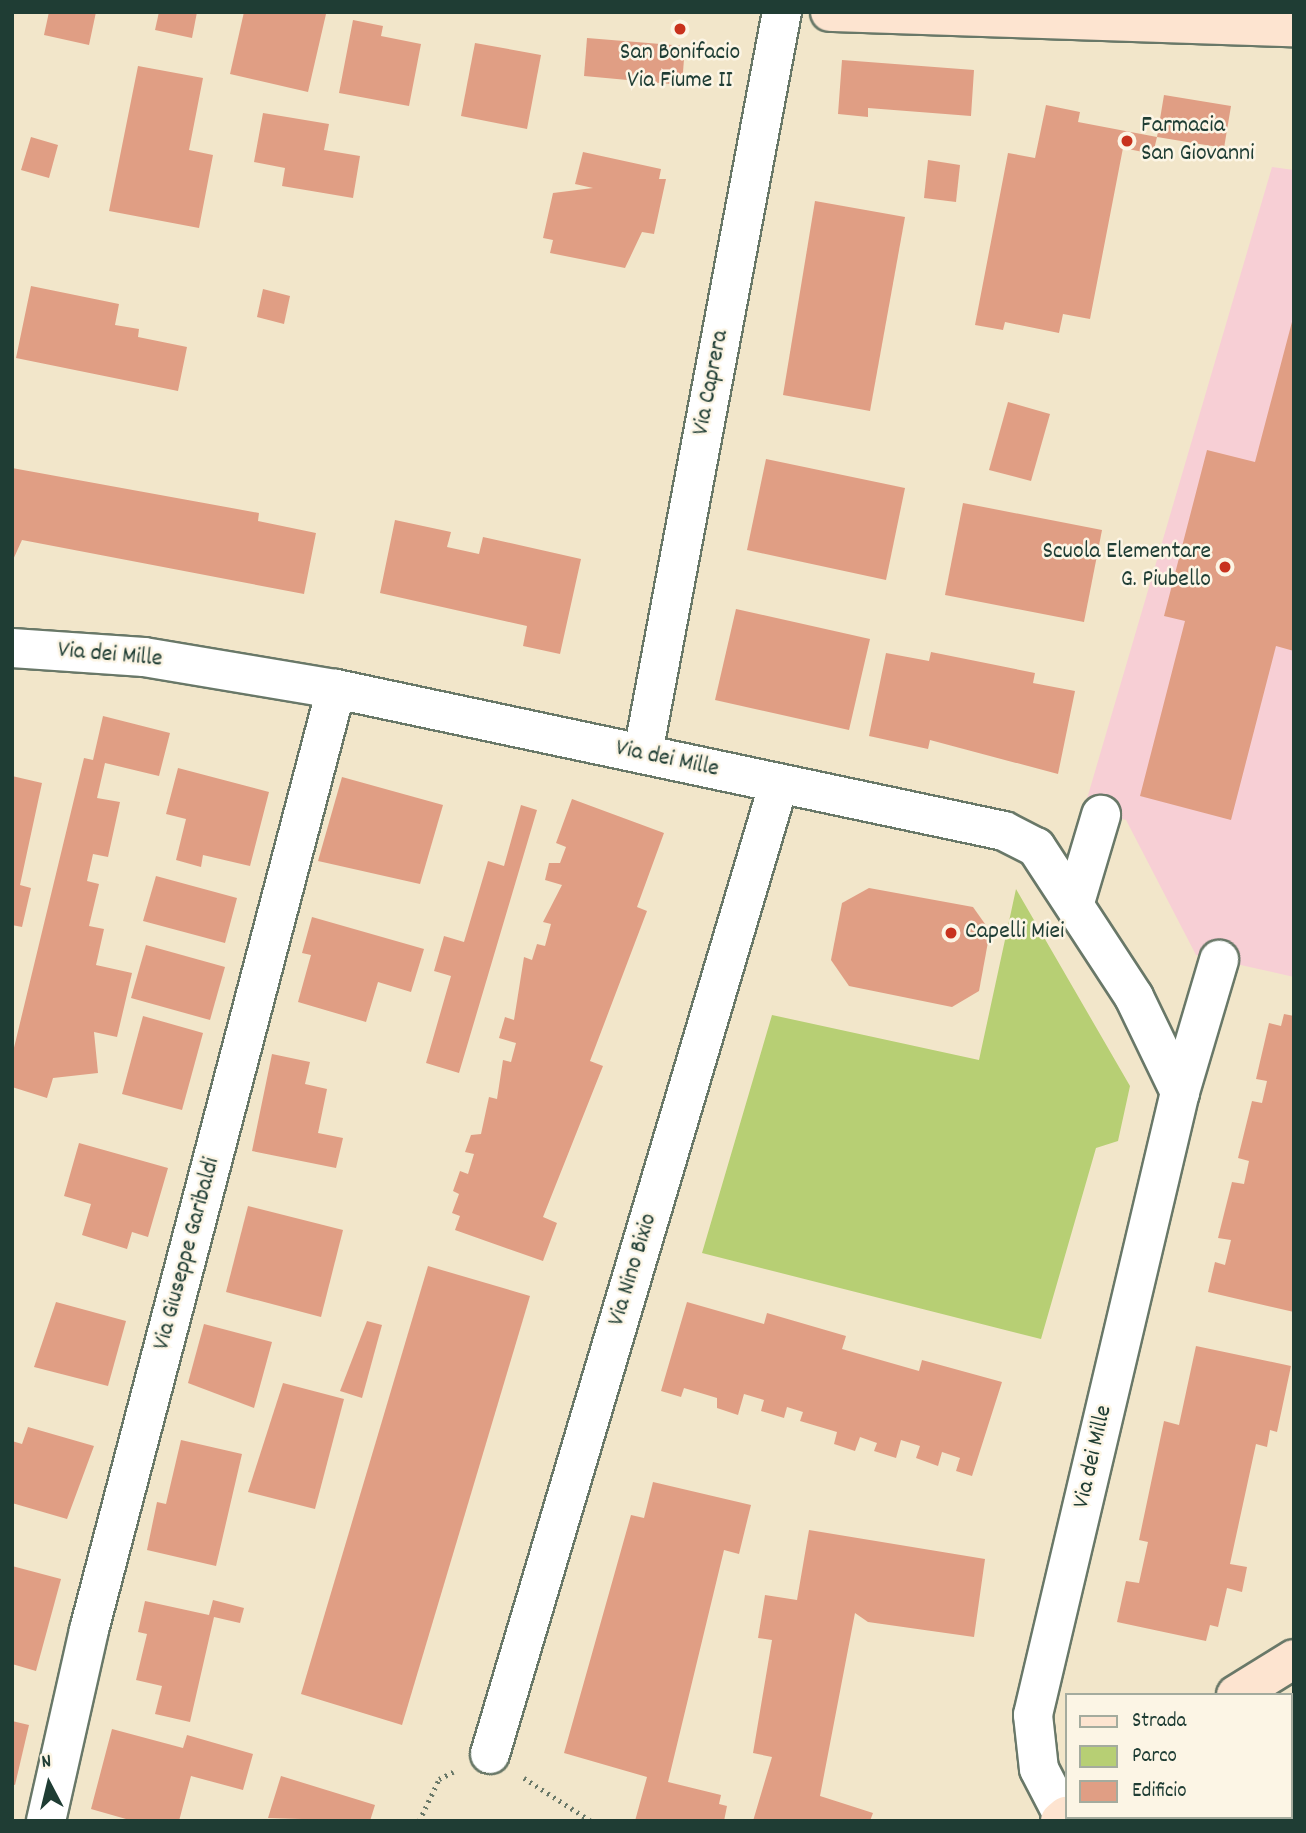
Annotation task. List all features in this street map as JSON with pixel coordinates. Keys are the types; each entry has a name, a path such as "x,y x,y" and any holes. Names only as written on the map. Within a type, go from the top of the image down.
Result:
{"main road":[{"path":"830,12 1024,15 1294,27"},
{"path":"1239,1693 1294,1658"}],"street":[{"name":"Via Caprera","path":"643,754 782,12"},
{"name":"Via dei Mille","path":"12,648 144,657 336,689 643,754 778,786 1004,831 1036,847 1076,900 1180,1092"},
{"name":"Via Giuseppe Garibaldi","path":"46,1821 89,1630 336,689"},
{"name":"Via Nino Bixio","path":"489,1754 778,786"},
{"path":"1076,900 1101,815"},
{"name":"Via dei Mille","path":"1063,1818 1039,1769 1033,1715 1180,1092 1219,960"}],"shaded area":[{"name":"Scuola Elementare G. Piubello","path":"1272,167 1294,170 1294,977 1196,955 1126,820 1084,809"}],"green space":[{"path":"1016,889 1130,1086 1118,1141 1096,1148 1041,1339 702,1253 772,1015 979,1060"}],"building":[{"path":"49,12 96,12 89,45 44,35"},
{"path":"159,12 197,12 192,38 155,30"},
{"path":"244,12 326,14 308,92 230,74"},
{"path":"353,20 383,26 381,36 421,44 409,106 339,93"},
{"path":"587,38 685,46 682,85 584,76"},
{"path":"475,43 541,55 527,129 461,116"},
{"path":"842,60 974,70 971,116 868,108 868,117 838,114"},
{"path":"138,66 203,78 189,150 213,155 199,228 109,211"},
{"path":"1164,95 1231,106 1224,148 1157,137"},
{"path":"1046,105 1080,112 1078,122 1157,137 1153,154 1123,148 1090,319 1063,314 1059,333 1005,322 1003,330 975,325 1008,153 1035,158"},
{"path":"263,113 329,124 324,150 360,156 353,198 282,186 285,168 254,162"},
{"path":"31,137 58,145 49,178 21,170"},
{"path":"583,152 661,169 659,179 666,179 654,234 642,232 625,268 550,253 553,240 543,238 553,193 593,188 575,184"},
{"path":"928,160 960,165 956,202 924,198"},
{"path":"815,201 905,217 870,411 783,395"},
{"path":"31,286 119,304 115,325 139,329 138,337 187,347 178,391 16,358"},
{"path":"263,289 290,296 284,324 257,317"},
{"path":"1293,318 1294,651 1276,646 1231,820 1140,796 1185,621 1164,616 1207,450 1255,462"},
{"path":"1008,402 1050,414 1031,481 989,470"},
{"path":"766,459 905,488 886,580 747,550"},
{"path":"12,468 259,513 258,521 316,533 304,594 22,540 12,562"},
{"path":"963,503 1102,530 1084,622 945,595"},
{"path":"395,520 451,532 447,547 479,554 483,537 581,559 560,654 523,646 527,626 380,593"},
{"path":"736,609 870,639 849,730 715,700"},
{"path":"931,652 1035,673 1033,683 1075,691 1058,774 930,740 928,749 869,736 886,653 929,661"},
{"path":"103,716 170,733 159,776 105,763 97,798 120,802 108,857 93,854 87,881 99,884 89,926 104,929 96,965 132,973 117,1037 94,1032 98,1073 53,1078 47,1098 12,1087 12,1056 84,758 93,760"},
{"path":"178,768 269,792 250,866 203,855 201,867 176,860 186,819 166,814"},
{"path":"12,776 42,783 20,885 31,888 22,927 12,925"},
{"path":"342,777 443,805 420,884 318,861"},
{"path":"572,799 664,833 637,907 647,911 590,1061 603,1066 543,1217 557,1223 543,1261 455,1230 460,1216 452,1213 459,1194 453,1191 460,1171 468,1174 474,1154 465,1152 471,1135 481,1134 489,1097 497,1099 503,1060 511,1062 516,1043 499,1038 505,1017 514,1020 524,957 532,960 537,944 545,946 551,924 543,922 562,885 545,880 549,863 560,863 566,847 556,843"},
{"path":"521,805 537,810 459,1073 426,1063 451,976 434,971 444,936 464,942 488,861 504,866"},
{"path":"156,876 237,898 225,943 143,921"},
{"path":"869,888 973,907 990,931 979,991 952,1007 849,986 831,960 842,903"},
{"path":"312,917 424,949 411,992 378,982 366,1022 298,1002 311,955 302,953"},
{"path":"146,945 225,967 210,1020 131,998"},
{"path":"1284,1014 1294,1016 1294,1312 1208,1292 1215,1262 1225,1265 1231,1240 1218,1238 1232,1182 1244,1184 1249,1161 1238,1158 1252,1101 1262,1103 1267,1081 1256,1079 1269,1023 1281,1026"},
{"path":"143,1016 203,1033 182,1110 122,1094"},
{"path":"272,1054 310,1062 305,1084 327,1089 318,1133 343,1138 336,1168 252,1151"},
{"path":"79,1143 168,1168 148,1237 132,1232 127,1249 82,1235 91,1204 64,1196"},
{"path":"248,1206 343,1230 321,1317 226,1292"},
{"path":"428,1266 530,1296 402,1725 301,1694"},
{"path":"56,1302 126,1321 108,1386 34,1367"},
{"path":"687,1302 764,1324 767,1313 846,1336 842,1349 919,1371 922,1360 1002,1382 972,1476 956,1471 960,1458 942,1452 938,1466 916,1458 920,1446 901,1440 896,1458 874,1451 877,1443 860,1437 855,1451 834,1444 837,1432 800,1421 803,1412 787,1407 784,1418 761,1411 764,1400 744,1394 738,1415 717,1408 717,1398 684,1388 681,1397 661,1391"},
{"path":"367,1321 382,1325 362,1398 340,1391"},
{"path":"204,1324 272,1342 254,1408 188,1383"},
{"path":"1196,1346 1291,1366 1277,1432 1270,1430 1267,1447 1256,1444 1230,1564 1247,1567 1242,1592 1227,1588 1218,1627 1210,1625 1206,1641 1117,1622 1126,1581 1139,1583 1148,1542 1139,1540 1164,1421 1179,1425"},
{"path":"283,1383 344,1399 315,1509 248,1492"},
{"path":"28,1427 94,1446 67,1519 12,1503 12,1441 22,1444"},
{"path":"181,1440 242,1454 216,1566 147,1550 157,1502 166,1504"},
{"path":"653,1482 751,1505 739,1554 724,1550 668,1782 721,1795 719,1804 727,1806 724,1821 635,1821 647,1777 564,1753 631,1515 644,1518"},
{"path":"809,1530 985,1559 974,1637 868,1622 855,1613 820,1796 873,1813 870,1821 753,1821 772,1757 753,1753 772,1640 758,1638 765,1595 797,1600"},
{"path":"12,1566 61,1579 36,1671 12,1664"},
{"path":"213,1600 244,1608 240,1623 214,1617 190,1722 155,1714 162,1686 136,1680 147,1634 138,1632 145,1601 209,1615"},
{"path":"12,1721 29,1725 15,1785 12,1784"},
{"path":"1292,1722 1294,1722 1292,1800"},
{"path":"112,1729 183,1748 187,1735 253,1754 243,1790 191,1776 179,1821 133,1821 91,1809"},
{"path":"281,1776 375,1805 370,1821 268,1818"}],"place":[{"name":"San Bonifacio Via Fiume II","path":"680,29"},
{"name":"Farmacia San Giovanni","path":"1127,141"},
{"name":"Scuola Elementare G. Piubello","path":"1225,567"},
{"name":"Capelli Miei","path":"951,933"}]}
